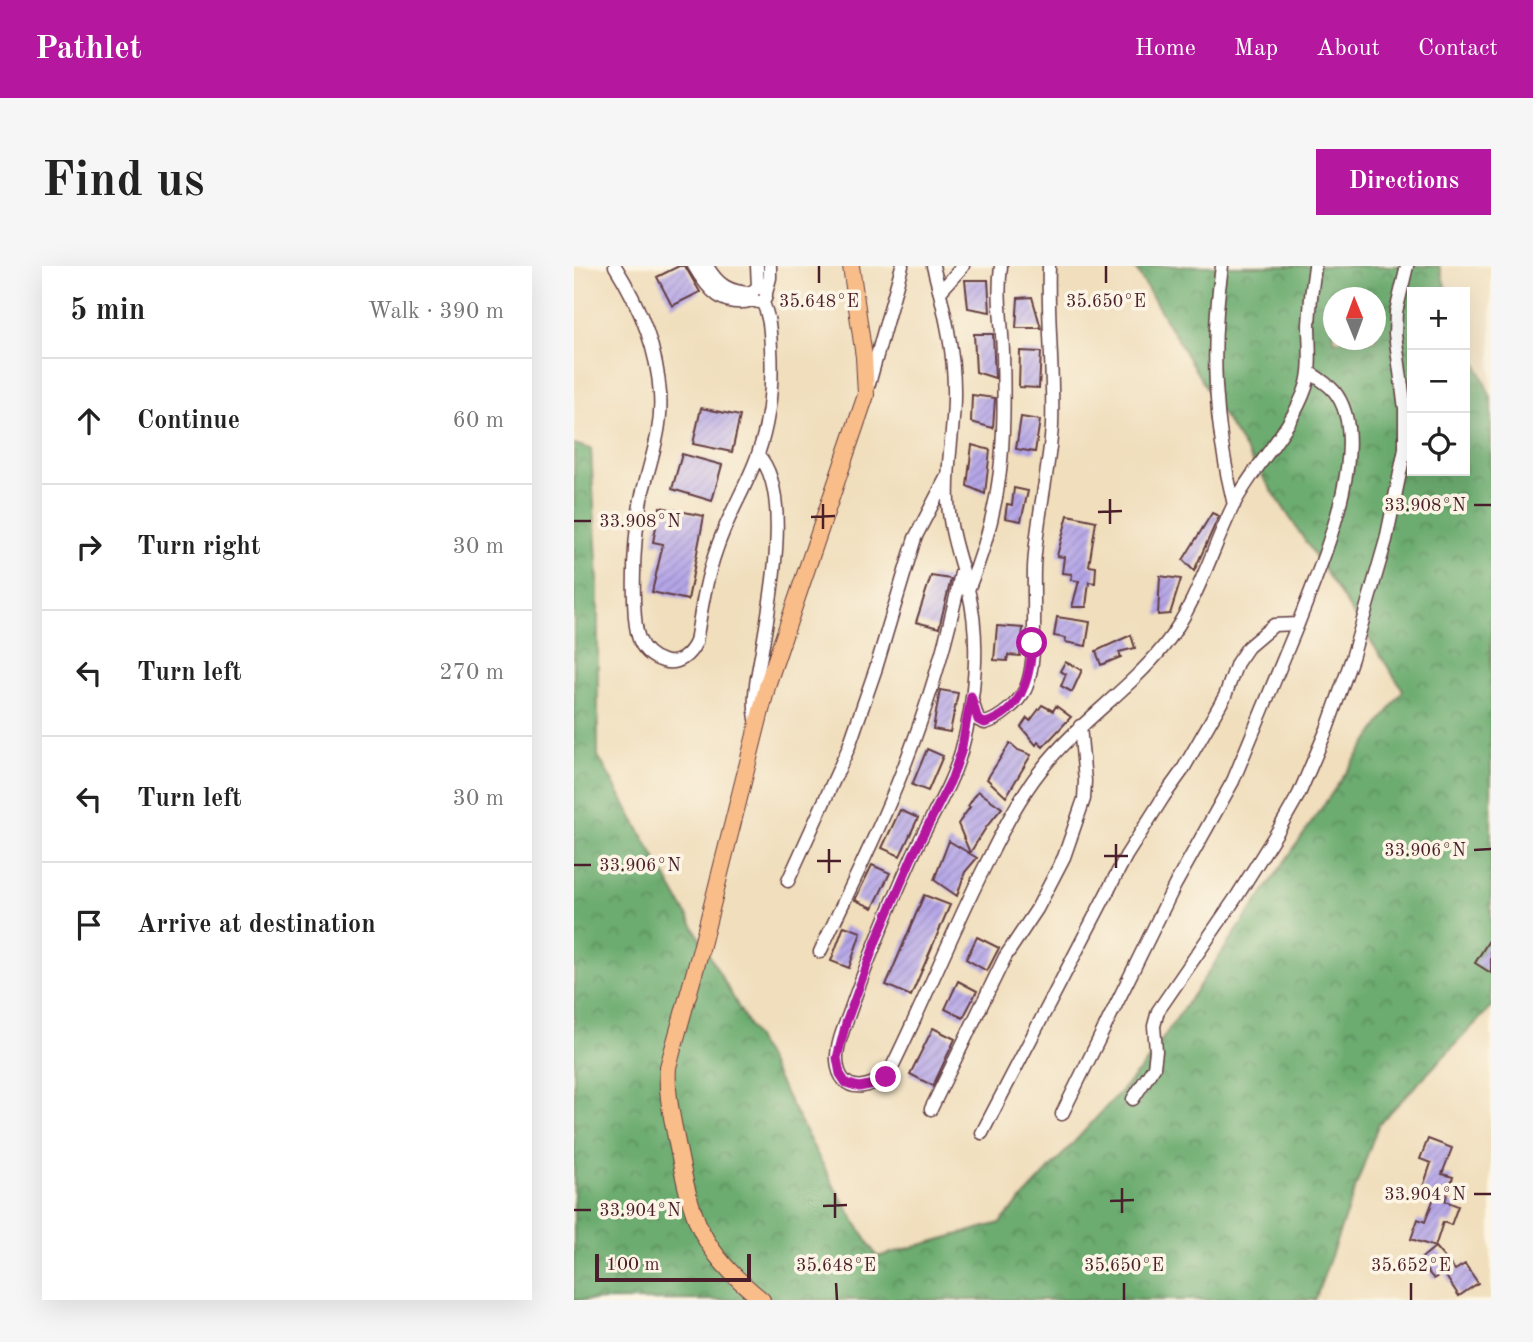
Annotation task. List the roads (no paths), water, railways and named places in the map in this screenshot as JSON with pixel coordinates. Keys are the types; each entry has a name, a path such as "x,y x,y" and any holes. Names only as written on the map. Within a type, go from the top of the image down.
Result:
{"main road":[{"path":"762,1300 723,1266 706,1243 698,1226 685,1183 667,1082 671,1053 701,949 772,672 866,394 863,343 851,266"}],"street":[{"path":"615,266 641,311 654,350 660,386 658,432 642,495 634,549 635,626 641,646 652,656 665,662 678,661 693,648 715,551 758,455 767,420 771,391 769,320 758,295 757,266"},
{"path":"694,266 719,299 739,302 758,295 770,278 770,266"},
{"path":"707,266 727,289 758,295"},
{"path":"866,394 902,266"},
{"path":"933,266 949,338 955,392 947,476 954,545 968,590 973,622 971,696 961,752 952,778 913,855 876,941 846,1023 837,1058 840,1074 846,1083 859,1087 874,1084 886,1077 892,1067 957,925 1012,814 1041,769 1080,726 1123,690 1166,644 1193,601 1234,505 1291,418 1306,386 1315,266"},
{"path":"940,292 964,266"},
{"path":"968,590 993,522 1003,455 1003,349 999,284 1001,266"},
{"path":"971,696 978,720 985,723 995,720 1024,691 1031,670 1034,565 1052,422 1049,266"},
{"path":"1222,266 1214,372 1223,459 1234,505"},
{"path":"1133,1099 1154,1067 1154,1026 1158,1011 1237,896 1299,794 1327,730 1352,658 1386,540 1405,449 1405,409 1395,334 1396,312 1407,266"},
{"path":"1062,1114 1175,885 1233,781 1322,560 1348,470 1348,427 1344,410 1334,391 1309,372"},
{"path":"758,455 766,463 773,480 776,520 770,596 754,700 758,723"},
{"path":"789,881 848,749 876,668 915,538 947,476"},
{"path":"820,952 899,780 920,722 953,611 961,571"},
{"path":"982,1133 1126,856 1182,771 1225,696 1237,663 1248,647 1274,625 1298,624"},
{"path":"930,1109 1005,957 1037,909 1064,857 1084,799 1080,726"}]}
